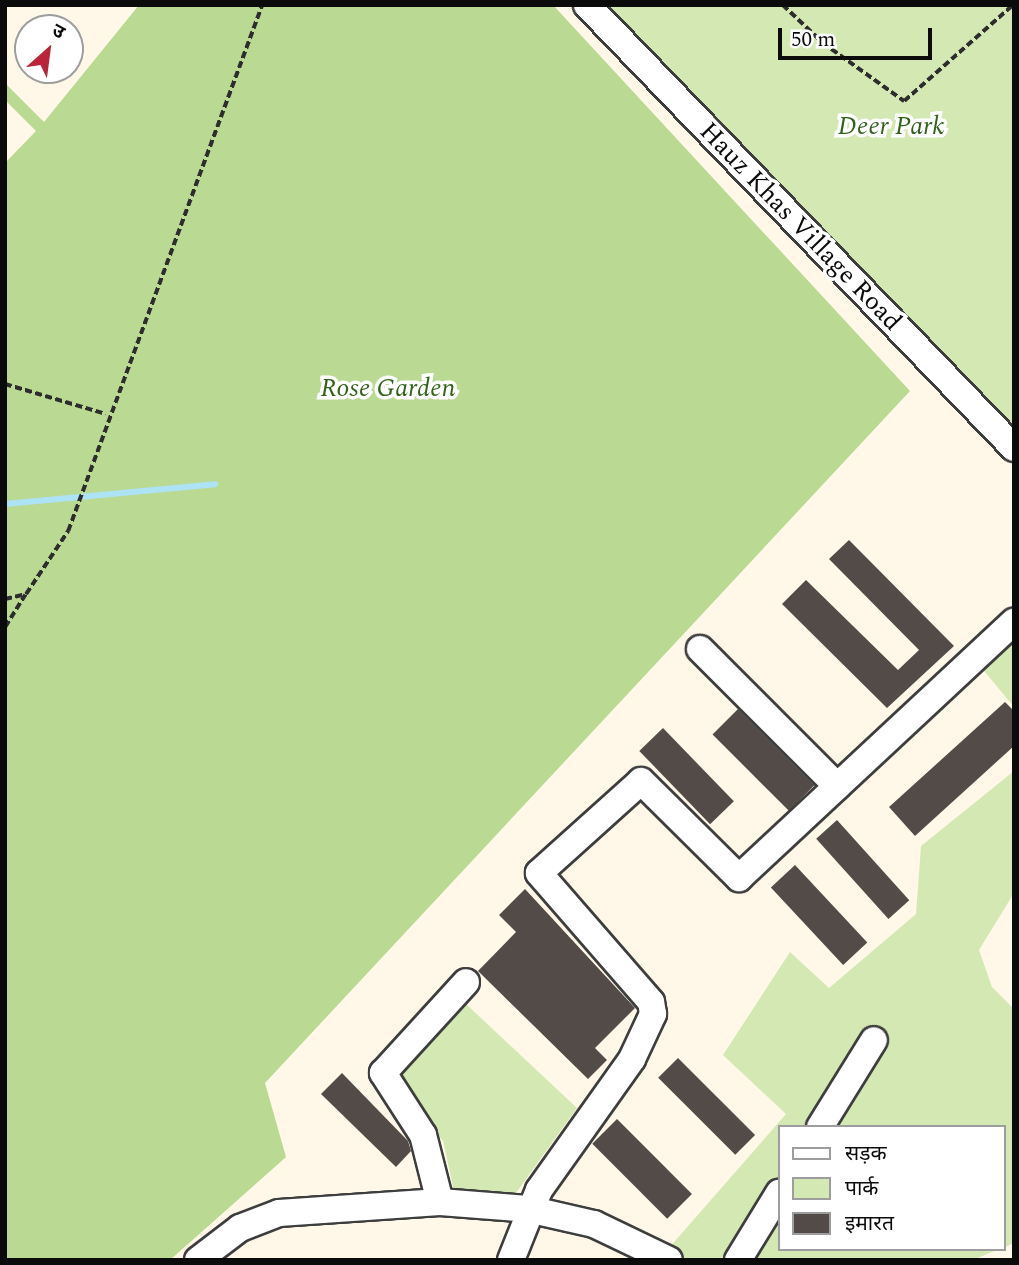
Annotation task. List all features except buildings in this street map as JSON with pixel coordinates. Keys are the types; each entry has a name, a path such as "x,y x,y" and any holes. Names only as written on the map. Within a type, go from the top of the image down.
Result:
{"street":[{"name":"Hauz Khas Village Road","path":"587,5 1014,449"},
{"path":"510,1260 528,1209 632,1059 653,1014 651,1002 539,873 641,781 739,878 1014,622"},
{"path":"700,649 837,786"},
{"path":"440,1202 423,1135 383,1073 466,982"},
{"path":"821,1125 874,1040"},
{"path":"738,1260 778,1195"},
{"path":"198,1260 240,1228 279,1213 440,1202 528,1209 594,1224 669,1260"}],"path":[{"path":"5,627 75,513 83,475 262,5"},
{"path":"783,5 904,102 1013,5"},
{"path":"5,384 106,414"},
{"path":"5,599 26,594"}],"green space":[{"name":"Rose Garden","path":"139,5 553,5 910,391 265,1083 286,1157 170,1260 5,1260 5,163 36,131 5,100 5,83 44,122 75,84 84,84 84,73"},
{"name":"Deer Park","path":"605,5 1014,5 1014,433"},
{"path":"1014,638 1014,707 980,666"},
{"path":"1014,771 1014,893 979,950 992,987 1014,1009 1014,1243 1005,1247 1005,1125 778,1125 778,1251 994,1251 973,1260 685,1260 668,1249 786,1114 723,1055 790,952 829,988 916,914 921,846"},
{"path":"449,988 577,1108 516,1193 455,1195 443,1141 379,1069"}],"waterway":[{"path":"5,504 215,484"}]}
